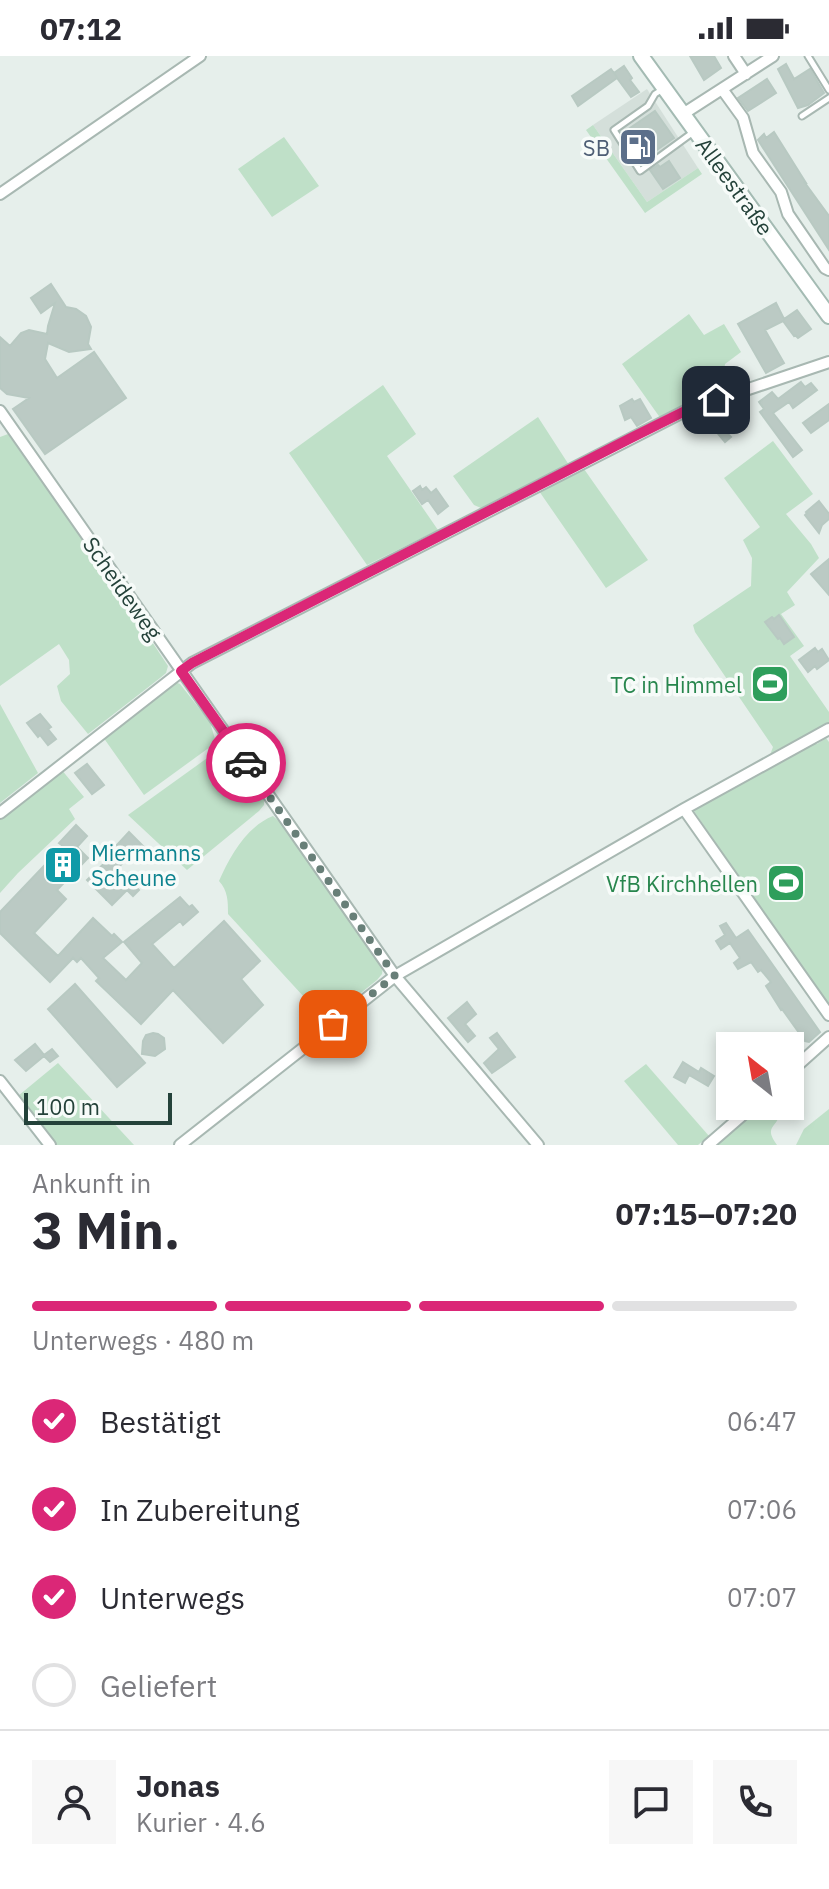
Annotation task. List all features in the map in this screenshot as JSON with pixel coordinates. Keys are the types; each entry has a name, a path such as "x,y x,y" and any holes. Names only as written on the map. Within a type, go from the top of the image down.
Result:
{"main road":[{"name":"Alleestraße","path":"641,56 829,316"}],"street":[{"path":"0,194 200,56"},
{"path":"734,56 746,74"},
{"path":"683,114 773,56"},
{"path":"722,89 743,118 753,153 781,192 788,214 829,270"},
{"path":"0,813 192,663 689,409 829,362"},
{"name":"Scheideweg","path":"0,411 395,976 538,1145"},
{"path":"180,1145 395,976 829,729"},
{"path":"684,809 829,1015"},
{"path":"804,1059 829,1037"},
{"path":"0,1081 50,1145"},
{"path":"708,1145 737,1120"}],"lane":[{"path":"808,56 829,90"},
{"path":"664,88 655,94 648,106 614,130 640,171 695,132"},
{"path":"802,116 829,98"}],"shaded area":[{"path":"647,89 698,168 647,202 593,125"}],"green space":[{"path":"593,125 647,202 698,168 702,174 645,213 586,130"},
{"path":"284,137 319,186 272,217 238,169"},
{"path":"689,314 704,335 724,324 741,352 725,364 724,372 733,388 661,419 622,364"},
{"path":"383,385 416,434 387,456 438,530 367,565 289,453"},
{"path":"538,417 569,465 488,506 481,508 474,505 453,476"},
{"path":"8,434 117,588 114,594 121,595 168,666 166,673 88,734 61,701 57,686 70,674 69,660 59,644 0,686 0,437"},
{"name":"TC in Himmel","path":"773,441 813,494 786,514 819,558 787,592 795,605 781,614 804,646 790,656 829,712 829,724 770,755 773,747 693,625 751,586 752,558 743,540 760,527 724,478"},
{"path":"584,469 648,560 606,588 539,491"},
{"path":"175,682 180,684 210,722 215,739 210,747 144,795 103,737"},
{"path":"0,704 38,773 0,803"},
{"name":"VfB Kirchhellen","path":"826,738 829,742 829,1011 692,808"},
{"path":"223,749 235,756 264,800 264,805 187,870 128,815"},
{"path":"61,769 84,797 69,809 75,819 0,893 0,817"},
{"path":"273,816 282,824 383,966 377,980 326,1021 228,914 226,892 219,881 247,835"},
{"path":"58,1063 134,1145 55,1145 18,1096"},
{"path":"646,1064 709,1136 698,1145 678,1145 624,1081"},
{"path":"829,1109 829,1145 796,1145 804,1129"},
{"path":"745,1120 778,1120 771,1131 777,1145 716,1145"}],"building":[{"path":"690,56 714,56 721,68 704,80"},
{"path":"786,64 794,79 810,69 824,93 798,108 778,69"},
{"path":"624,66 639,92 631,97 617,78 578,106 572,96 611,69 614,73"},
{"path":"767,79 776,93 748,111 738,98"},
{"path":"655,111 674,138 642,163 625,137 632,132 630,128"},
{"path":"774,132 829,216 829,250 758,140 764,134 766,138"},
{"path":"669,161 680,178 663,189 650,170"},
{"path":"51,284 66,307 86,316 91,327 88,344 91,349 69,352 48,343 45,359 57,378 94,352 126,398 45,454 13,409 29,398 7,394 0,388 0,337 10,346 21,333 29,330 47,334 55,303 41,313 31,298"},
{"path":"776,303 784,319 797,310 811,329 798,338 783,321 765,330 784,363 766,373 738,324"},
{"path":"801,382 805,387 811,383 817,390 793,408 789,402 773,413 802,450 793,457 760,412 764,409 759,402 772,392 778,399"},
{"path":"632,399 634,402 640,399 651,418 637,426 631,417 625,420 620,406"},
{"path":"829,404 829,420 811,433 803,423"},
{"path":"715,409 722,425 727,420 734,429 725,442 715,430 709,432 701,414"},
{"path":"420,486 431,493 436,489 448,506 438,514 428,500 422,504 413,491"},
{"path":"819,501 829,514 829,519 819,533 805,515"},
{"path":"829,559 829,595 811,574"},
{"path":"779,615 794,637 784,644 765,622"},
{"path":"815,648 818,652 822,649 829,660 808,672 799,660"},
{"path":"40,714 56,739 48,745 27,723"},
{"path":"87,764 104,785 92,794 75,773"},
{"path":"76,825 87,836 77,847 88,858 57,890 66,899 34,933 58,956 93,918 122,942 103,958 126,980 142,963 124,942 180,897 198,912 183,925 180,921 152,944 174,968 224,921 260,961 241,979 263,1005 223,1043 173,990 141,1024 96,981 99,978 81,958 77,962 73,958 50,982 0,933 0,912 63,846 59,843"},
{"path":"129,832 144,847 117,869 139,890 133,896 127,890 112,905 87,880 119,849 116,846"},
{"path":"726,923 736,938 748,930 820,1032 809,1042 804,1040 804,1032 799,1032 781,1010 766,986 771,982 761,970 758,972 751,962 738,969 734,963 740,958 730,943 721,949 716,941 725,935 720,926"},
{"path":"75,984 145,1063 117,1087 48,1009"},
{"path":"467,1002 476,1014 465,1024 475,1036 468,1042 448,1018"},
{"path":"153,1033 164,1038 165,1049 155,1056 142,1054 146,1035"},
{"path":"497,1033 515,1057 492,1073 484,1063 499,1049 490,1038"},
{"path":"35,1044 44,1055 52,1049 58,1056 50,1062 44,1056 26,1071 15,1060"},
{"path":"683,1062 699,1072 701,1068 714,1076 708,1086 689,1075 685,1083 674,1077"}],"way so far":[{"path":"246,763 395,976 333,1024"}],"place":[{"name":"SB","path":"638,147"},
{"name":"TC in Himmel","path":"770,684"},
{"name":"Miermanns Scheune","path":"63,865"},
{"name":"VfB Kirchhellen","path":"786,883"}],"route":[{"path":"246,763 181,671 629,439 689,409 716,400"}]}
